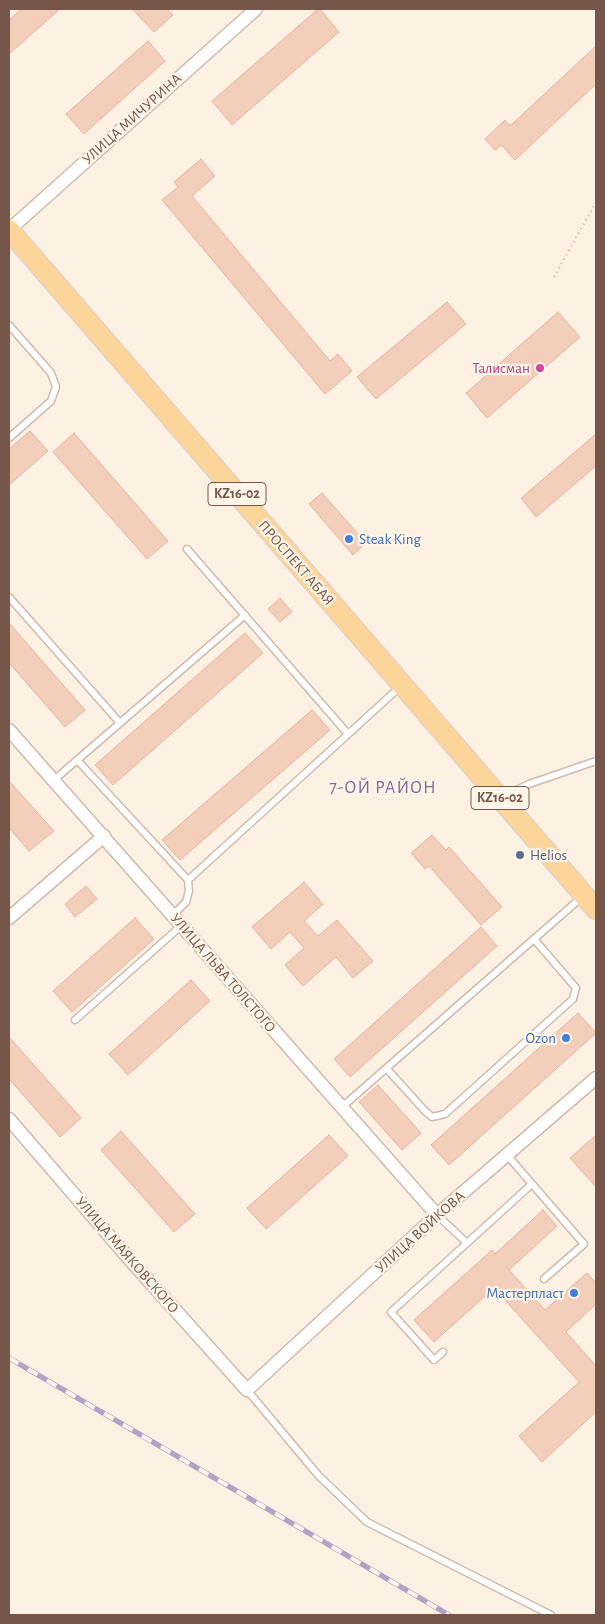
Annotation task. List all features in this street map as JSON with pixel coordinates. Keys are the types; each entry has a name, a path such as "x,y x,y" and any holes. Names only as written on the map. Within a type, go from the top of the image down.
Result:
{"main road":[{"name":"ПРОСПЕКТ АБАЯ","path":"9,230 590,902"}],"street":[{"name":"УЛИЦА МИЧУРИНА","path":"9,230 256,9"},
{"name":"УЛИЦА ЛЬВА ТОЛСТОГО","path":"9,730 437,1215"},
{"path":"9,918 104,836"},
{"name":"УЛИЦА ВОЙКОВА","path":"247,1390 437,1215 596,1078"},
{"name":"УЛИЦА МАЯКОВСКОГО","path":"9,1120 132,1262 247,1390"}],"lane":[{"path":"9,325 51,374 56,387 51,401 9,438"},
{"path":"187,548 348,734"},
{"path":"9,597 120,723"},
{"path":"54,780 245,614"},
{"path":"188,880 402,685"},
{"path":"78,760 188,880 189,891 186,902 172,916"},
{"path":"500,798 529,784 596,761"},
{"path":"342,1107 534,939 590,902"},
{"path":"75,1020 181,926"},
{"path":"387,1069 432,1117 446,1114 573,999 576,988 534,939"},
{"path":"507,1155 584,1244 544,1279"},
{"path":"443,1352 434,1360 391,1312 532,1184"},
{"path":"437,1215 467,1243"},
{"path":"247,1390 318,1475 367,1522 551,1615"}],"path":[{"path":"554,277 596,202"}],"building":[{"path":"21,9 60,9 9,54 9,20"},
{"path":"132,9 167,9 173,15 154,32"},
{"path":"318,9 339,32 232,125 212,101"},
{"path":"148,41 165,61 84,134 66,114"},
{"path":"596,46 596,84 515,160 501,145 495,150 485,139 505,120 510,126"},
{"path":"201,159 215,176 192,196 330,361 338,354 352,371 325,394 162,200 178,187 174,182"},
{"path":"447,302 466,324 376,399 357,377"},
{"path":"558,312 580,337 487,418 466,393"},
{"path":"30,431 48,451 9,485 9,449"},
{"path":"74,433 168,541 147,559 53,452"},
{"path":"596,434 596,466 536,517 521,498"},
{"path":"322,493 366,543 353,555 309,504"},
{"path":"280,598 292,612 280,622 268,609"},
{"path":"9,623 85,710 65,727 9,663"},
{"path":"245,633 263,653 113,785 95,765"},
{"path":"312,710 330,730 180,860 162,840"},
{"path":"9,781 54,831 29,851 9,828"},
{"path":"432,835 446,850 449,847 502,907 481,925 429,866 425,869 411,853"},
{"path":"304,882 323,904 304,921 318,936 337,920 373,961 353,978 336,957 303,986 285,965 304,948 290,932 271,949 252,927"},
{"path":"86,886 97,899 75,917 65,904"},
{"path":"135,918 154,939 72,1012 53,991"},
{"path":"481,927 497,946 350,1077 334,1059"},
{"path":"191,980 210,1001 128,1075 109,1054"},
{"path":"578,1013 596,1033 449,1165 431,1145"},
{"path":"9,1037 81,1118 60,1137 9,1079"},
{"path":"378,1085 421,1133 402,1150 359,1102"},
{"path":"121,1131 195,1214 174,1232 101,1150"},
{"path":"329,1135 348,1156 266,1229 247,1208"},
{"path":"596,1135 596,1187 570,1158"},
{"path":"543,1210 557,1226 509,1270 545,1310 587,1273 596,1283 596,1304 566,1332 596,1366 596,1412 542,1462 519,1436 579,1382 494,1288 434,1342 414,1320 492,1250 495,1254"}],"railway":[{"path":"9,1358 449,1615"}],"place":[{"name":"Талисман","path":"540,368"},
{"name":"Steak King","path":"349,539"},
{"name":"Helios","path":"520,855"},
{"name":"Ozon","path":"566,1038"},
{"name":"Мастерпласт","path":"574,1293"}],"district":[{"name":"7-ОЙ РАЙОН","path":"383,788"}]}
